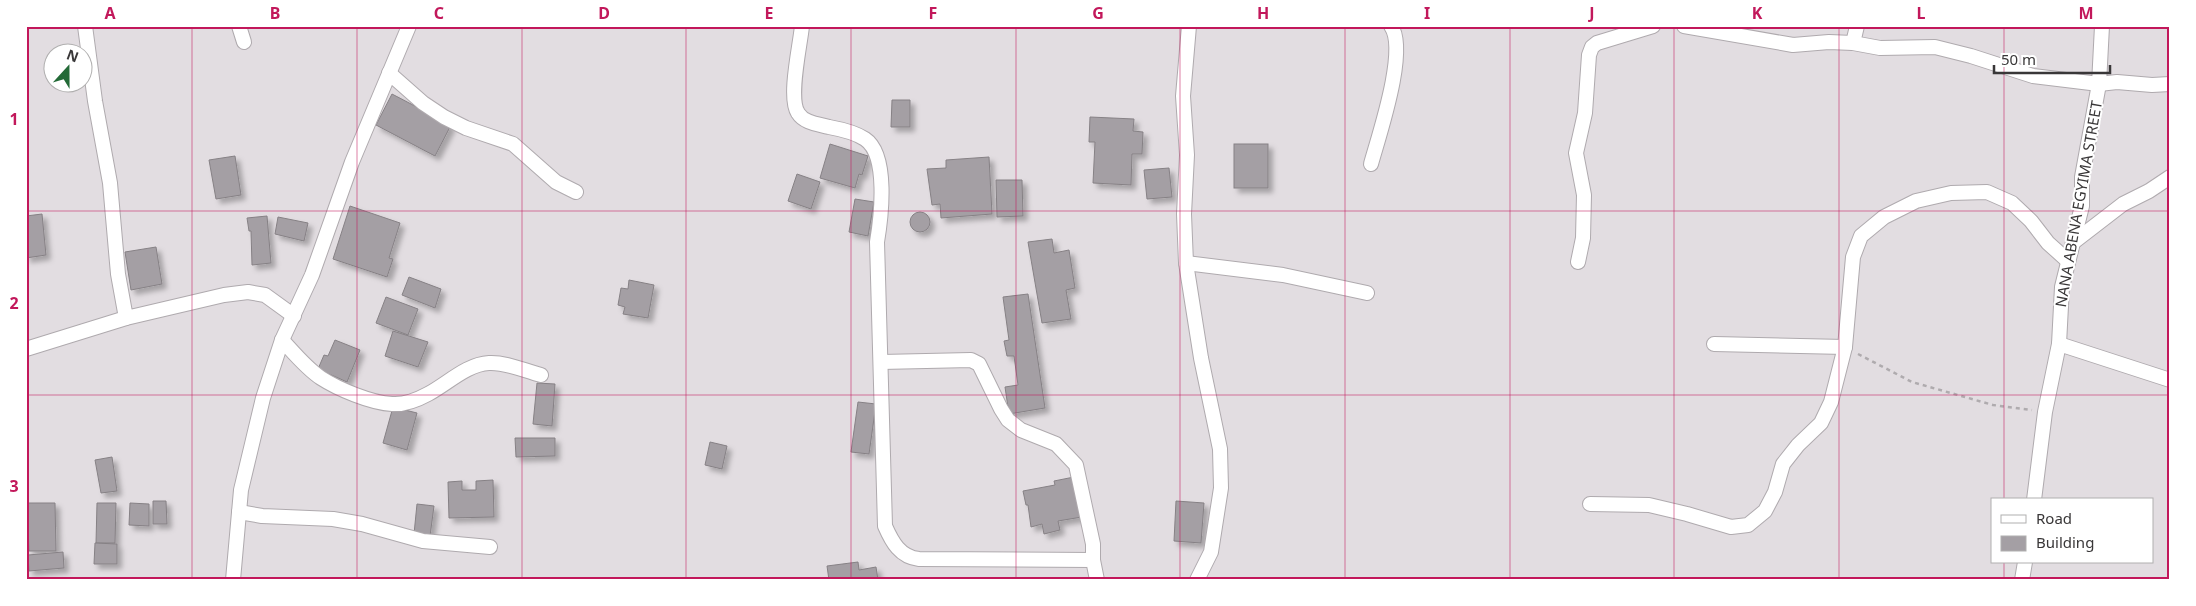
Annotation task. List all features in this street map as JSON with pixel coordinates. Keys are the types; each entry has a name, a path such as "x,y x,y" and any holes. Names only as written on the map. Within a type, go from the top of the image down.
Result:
{"street":[{"path":"85,26 95,101 110,183 118,274 126,318"},
{"path":"239,26 244,42"},
{"path":"233,580 241,490 264,398 282,340 312,275 352,162 409,26"},
{"path":"802,26 793,101 798,114 810,122 838,128 866,139 875,153 883,202 877,242 885,526 893,543 908,558 1093,560"},
{"path":"1188,26 1183,96 1187,155 1184,214 1186,263 1201,358 1220,449 1221,488 1211,552 1197,580"},
{"path":"1370,164 1391,92 1397,48 1391,26"},
{"path":"1578,262 1583,238 1584,195 1576,153 1585,113 1589,55 1592,47 1597,43 1653,26"},
{"path":"1684,26 1794,45 1830,42 1853,43 1880,48 1935,47 2033,76 2099,84 2117,82 2152,85 2170,84"},
{"path":"1853,43 1857,26"},
{"name":"NANA ABENA EGYIMA STREET","path":"2034,498 2045,412 2059,344 2062,287 2075,241 2082,206 2082,177 2099,84 2102,26"},
{"path":"389,73 423,103 444,117 466,128 513,144 556,182 576,192"},
{"path":"2075,241 2123,204 2149,192 2170,178"},
{"path":"1590,504 1649,505 1731,527 1748,525 1765,511 1775,492 1783,464 1798,445 1821,423 1831,402 1845,347 1853,258 1862,236 1884,217 1916,201 1951,193 1986,192 2012,203 2031,221 2048,243 2068,261"},
{"path":"1186,263 1283,274 1367,293"},
{"path":"26,349 126,318 224,295 248,292 265,295 294,316"},
{"path":"282,340 307,367 321,378 341,389 391,404 409,403 428,394 459,374 488,363 503,364 541,376"},
{"path":"1714,344 1845,347"},
{"path":"2059,344 2170,380"},
{"path":"881,362 970,360 979,364 1008,420 1021,430 1056,444 1076,465 1093,544 1093,560 1097,580"},
{"path":"239,512 262,516 333,519 362,524 423,540 490,547"},
{"path":"2022,580 2025,564"}],"path":[{"path":"1845,347 1912,382 1993,405 2045,412"}],"building":[{"path":"392,94 451,125 435,156 376,125"},
{"path":"892,100 910,100 910,127 891,127"},
{"path":"1090,117 1134,119 1133,131 1143,132 1142,154 1132,154 1131,185 1093,183 1095,142 1089,142"},
{"path":"830,144 868,156 862,175 859,174 855,188 820,178"},
{"path":"1234,144 1268,144 1268,188 1234,188"},
{"path":"235,156 241,195 216,199 209,160"},
{"path":"989,157 992,214 941,218 940,204 932,205 927,169 946,168 946,160"},
{"path":"1169,168 1172,197 1147,199 1144,170"},
{"path":"797,174 820,182 811,209 788,201"},
{"path":"996,180 1022,180 1023,216 997,217"},
{"path":"855,199 874,202 868,236 849,232"},
{"path":"350,206 400,223 389,258 393,259 387,277 333,259"},
{"path":"916,212 924,212 930,218 930,226 924,232 916,232 910,226 910,218"},
{"path":"42,214 46,255 26,258 26,216"},
{"path":"267,216 271,263 252,265 251,231 249,231 247,218"},
{"path":"278,217 308,223 304,241 275,234"},
{"path":"1052,239 1054,253 1069,250 1075,288 1066,290 1071,319 1042,323 1028,242"},
{"path":"156,247 162,284 131,290 125,252"},
{"path":"409,277 441,289 435,308 402,295"},
{"path":"629,280 654,285 648,318 623,314 625,307 618,305 621,288 628,289"},
{"path":"1028,294 1045,408 1009,414 1005,387 1018,385 1014,356 1007,356 1004,341 1009,340 1003,297"},
{"path":"386,297 418,309 408,335 376,323"},
{"path":"393,331 428,342 418,367 385,356"},
{"path":"335,340 360,350 347,382 318,369 324,355 328,356"},
{"path":"537,383 555,384 552,426 533,424"},
{"path":"858,402 876,404 869,454 851,452"},
{"path":"393,407 417,413 407,450 383,443"},
{"path":"515,438 555,438 555,456 516,457"},
{"path":"710,442 727,446 722,469 705,465"},
{"path":"112,457 117,491 101,493 95,460"},
{"path":"1074,477 1082,517 1058,521 1060,530 1044,534 1042,524 1031,527 1028,505 1026,505 1023,491 1055,485 1054,481"},
{"path":"493,480 494,517 449,518 448,482 462,481 462,490 476,490 476,481"},
{"path":"153,501 166,501 167,524 153,524"},
{"path":"1176,501 1204,503 1201,543 1174,541"},
{"path":"27,503 55,503 56,551 29,551"},
{"path":"97,503 116,503 115,543 96,543"},
{"path":"130,503 149,504 149,526 129,525"},
{"path":"417,504 434,506 430,536 414,534"},
{"path":"95,543 117,544 117,564 94,564"},
{"path":"63,552 64,568 29,571 28,555"},
{"path":"858,562 859,570 876,567 878,580 829,580 827,566"}]}
